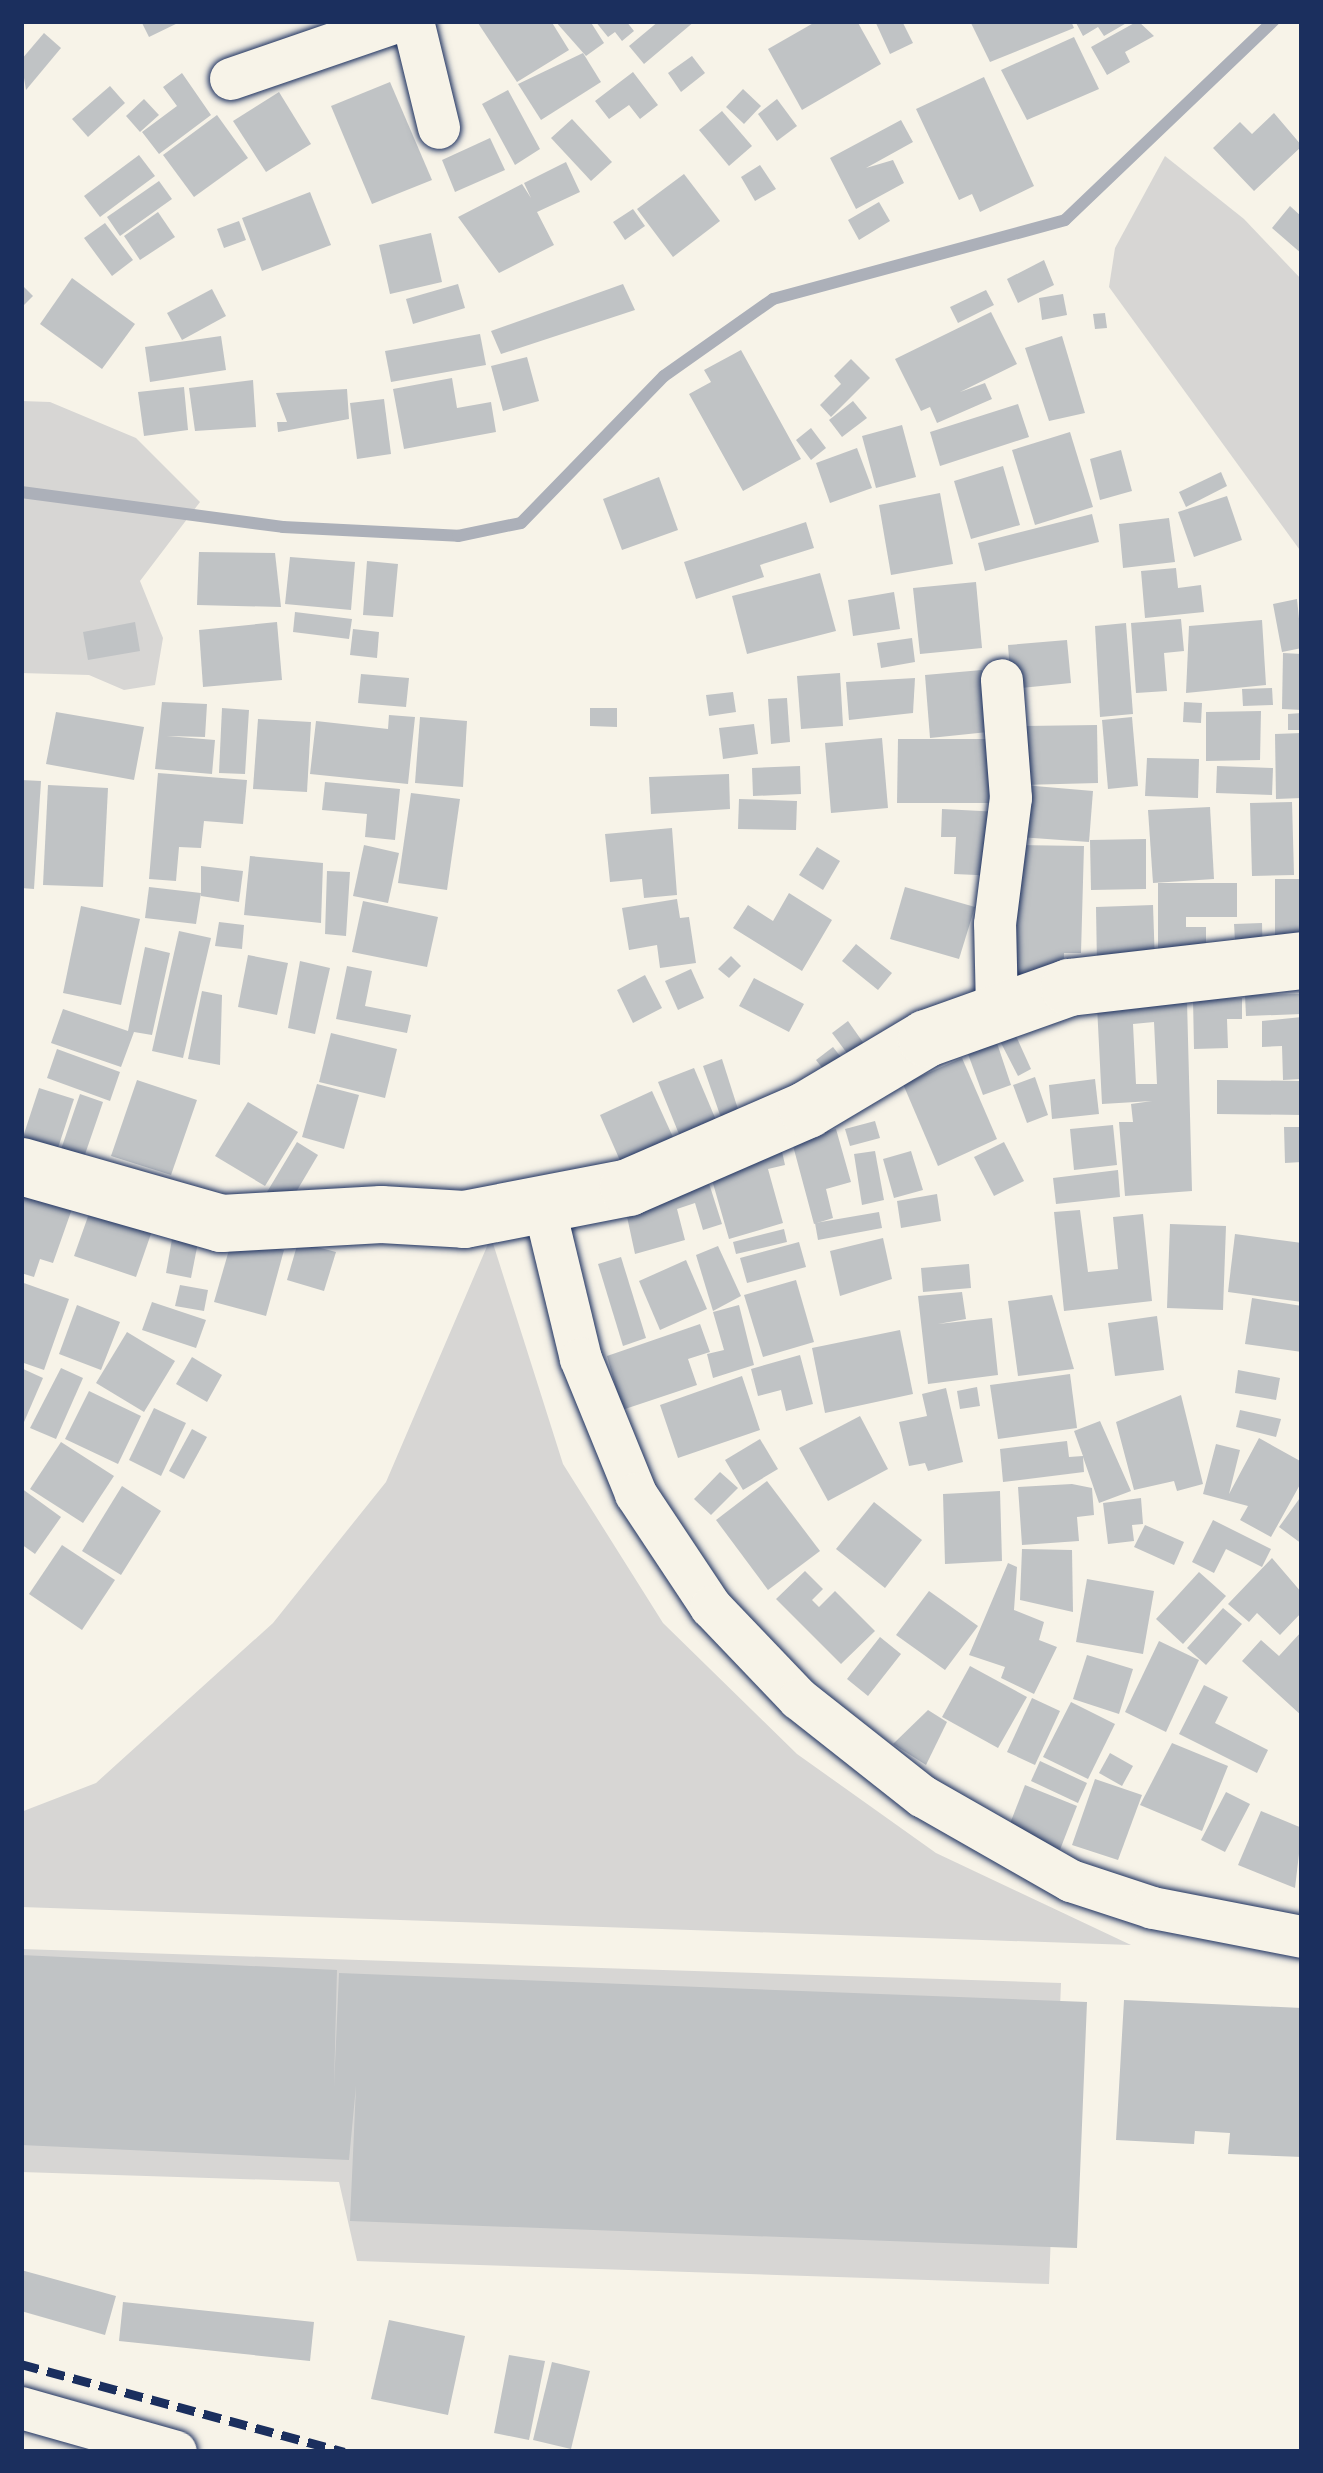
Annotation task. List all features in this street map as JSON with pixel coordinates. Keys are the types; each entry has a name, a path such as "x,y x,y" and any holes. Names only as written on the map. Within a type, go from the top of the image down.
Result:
{"street":[{"path":"231,79 399,21"},
{"path":"413,21 440,128"},
{"path":"997,1009 995,924 1011,798 1002,680"},
{"path":"21,1166 221,1222 381,1214 464,1219 628,1187 716,1151 926,1038 997,1009 1069,987 1302,960"},
{"path":"544,1206 581,1358 636,1494 711,1607 799,1700 922,1796 1071,1881 1153,1908 1302,1936"},
{"path":"21,2408 176,2452"}],"shaded area":[{"path":"1165,156 1244,219 1302,280 1302,553 1109,287 1115,248"},
{"path":"21,401 50,402 136,438 200,502 140,581 163,638 155,685 124,690 89,675 21,673"},
{"path":"491,1237 563,1464 663,1623 797,1754 936,1853 1131,1945 21,1907 21,1812 96,1783 273,1623 386,1482"},
{"path":"21,1949 1061,1983 1049,2284 357,2261 339,2182 21,2172"}],"building":[{"path":"141,21 182,21 149,37"},
{"path":"551,21 569,50 517,82 478,23"},
{"path":"555,21 590,21 604,43 586,56"},
{"path":"595,21 626,21 634,31 622,41 615,32 608,37"},
{"path":"659,21 695,21 644,64 629,46"},
{"path":"817,21 857,21 881,64 802,110 768,49"},
{"path":"875,21 902,21 913,43 890,54"},
{"path":"970,21 1071,21 1074,28 990,62"},
{"path":"1075,21 1130,21 1104,36 1098,27 1083,36"},
{"path":"1138,21 1154,36 1125,52 1130,62 1107,75 1091,47"},
{"path":"44,33 61,48 26,90 21,60"},
{"path":"1074,37 1099,89 1027,120 1001,70"},
{"path":"583,53 601,82 541,120 518,84"},
{"path":"692,56 705,73 681,92 668,73"},
{"path":"633,72 658,105 640,119 629,105 609,119 595,101"},
{"path":"182,73 211,115 159,154 142,132 177,106 163,87"},
{"path":"984,77 1034,186 980,212 972,194 959,200 916,109"},
{"path":"390,82 432,180 372,204 331,106"},
{"path":"110,86 125,103 88,137 72,119"},
{"path":"743,89 761,106 744,124 726,107"},
{"path":"508,90 540,149 515,165 482,104"},
{"path":"279,92 311,144 266,172 233,121"},
{"path":"144,99 159,115 140,132 126,116"},
{"path":"777,99 797,126 777,141 758,114"},
{"path":"722,111 752,146 729,166 699,130"},
{"path":"1274,113 1302,146 1254,191 1213,148 1240,122 1252,134"},
{"path":"217,115 248,158 194,197 163,155"},
{"path":"572,119 612,162 591,181 551,138"},
{"path":"901,120 913,142 866,168 893,160 904,183 856,209 830,158"},
{"path":"490,138 505,170 455,192 442,160"},
{"path":"139,155 155,176 100,217 84,196"},
{"path":"566,162 580,192 537,212 554,245 499,273 458,217 522,184 531,198 524,183"},
{"path":"760,165 776,189 755,201 741,177"},
{"path":"684,174 720,221 673,257 637,209"},
{"path":"159,181 172,199 120,236 107,217"},
{"path":"310,192 331,245 262,271 242,218"},
{"path":"879,202 890,221 859,240 848,220"},
{"path":"1290,206 1302,217 1302,254 1272,228"},
{"path":"633,209 645,226 625,240 613,222"},
{"path":"158,212 175,237 140,260 124,236"},
{"path":"239,221 246,240 224,248 217,229"},
{"path":"105,223 133,260 112,276 84,238"},
{"path":"431,233 442,282 390,294 379,245"},
{"path":"1044,260 1054,285 1018,303 1007,279"},
{"path":"72,278 135,324 102,369 40,324"},
{"path":"21,284 33,296 21,308"},
{"path":"458,284 465,308 413,324 406,299"},
{"path":"623,284 635,310 501,354 491,331"},
{"path":"212,289 226,316 182,340 167,313"},
{"path":"986,290 994,305 958,323 950,307"},
{"path":"1063,294 1067,315 1042,320 1039,298"},
{"path":"991,312 1017,364 960,392 985,383 992,399 937,423 930,407 921,411 895,359"},
{"path":"1105,313 1107,328 1095,329 1093,314"},
{"path":"480,334 486,365 391,382 385,351"},
{"path":"221,336 226,370 150,382 145,347"},
{"path":"1062,336 1085,413 1049,421 1025,348"},
{"path":"741,350 801,459 743,491 689,394 711,382 704,370"},
{"path":"527,357 539,401 503,411 491,366"},
{"path":"851,359 870,378 831,417 820,405 841,384 834,376"},
{"path":"452,378 457,408 491,402 496,432 404,449 393,389"},
{"path":"253,380 256,427 195,431 189,388"},
{"path":"184,387 188,430 144,436 138,392"},
{"path":"347,389 349,419 278,432 277,422 287,422 276,393"},
{"path":"384,399 391,454 357,459 350,403"},
{"path":"853,401 867,418 842,437 829,420"},
{"path":"1018,404 1029,437 940,466 930,432"},
{"path":"902,425 916,477 876,488 862,436"},
{"path":"811,428 826,448 811,460 796,440"},
{"path":"1070,432 1093,507 1035,525 1012,450"},
{"path":"857,448 872,488 830,503 816,463"},
{"path":"1121,450 1132,491 1100,500 1090,459"},
{"path":"1003,466 1020,525 971,539 954,481"},
{"path":"1221,472 1227,486 1186,507 1179,492"},
{"path":"659,477 678,530 622,550 603,499"},
{"path":"940,493 953,564 891,575 879,505"},
{"path":"1227,496 1242,540 1194,557 1178,512"},
{"path":"1092,514 1099,542 985,571 978,543"},
{"path":"1169,518 1175,562 1123,568 1119,524"},
{"path":"806,522 814,548 760,565 764,577 696,599 684,562"},
{"path":"199,552 275,553 281,607 197,605"},
{"path":"290,557 355,562 351,610 285,604"},
{"path":"367,561 398,564 393,617 363,615"},
{"path":"1176,568 1178,588 1201,585 1204,612 1145,618 1141,571"},
{"path":"820,573 836,631 747,654 732,596"},
{"path":"976,582 982,648 920,654 913,588"},
{"path":"894,592 900,629 853,636 848,600"},
{"path":"1297,599 1302,648 1282,652 1273,604"},
{"path":"295,612 352,619 349,639 293,632"},
{"path":"1181,619 1184,651 1164,653 1167,691 1136,693 1131,623"},
{"path":"1262,620 1266,685 1186,693 1189,626"},
{"path":"135,622 140,651 88,660 83,632"},
{"path":"277,622 282,680 203,687 199,630"},
{"path":"1126,623 1133,714 1100,717 1095,626"},
{"path":"353,629 379,632 377,658 350,655"},
{"path":"912,638 915,662 881,668 877,643"},
{"path":"1067,640 1071,683 1011,689 1008,645"},
{"path":"1283,653 1302,654 1302,710 1282,709"},
{"path":"982,670 988,732 930,738 925,675"},
{"path":"840,673 843,726 801,729 797,676"},
{"path":"361,674 409,678 406,707 358,703"},
{"path":"915,678 913,713 849,720 846,682"},
{"path":"1272,688 1273,705 1243,706 1242,689"},
{"path":"733,692 736,712 709,716 706,695"},
{"path":"787,698 790,742 771,744 768,699"},
{"path":"162,702 207,704 205,737 167,736 215,740 212,774 155,769"},
{"path":"1184,702 1202,703 1201,723 1183,722"},
{"path":"222,708 249,710 245,774 219,773"},
{"path":"590,708 617,708 617,727 590,726"},
{"path":"1261,711 1260,760 1206,761 1206,712"},
{"path":"56,712 144,727 134,780 46,764"},
{"path":"1302,713 1302,730 1288,730 1288,714"},
{"path":"389,715 415,717 408,784 310,774 316,721 388,729"},
{"path":"420,717 467,721 463,787 415,783"},
{"path":"1132,717 1138,786 1108,789 1102,720"},
{"path":"258,719 311,722 307,792 253,789"},
{"path":"754,724 758,754 723,759 719,728"},
{"path":"1097,725 1098,783 1022,785 1025,726"},
{"path":"1302,733 1302,798 1276,799 1275,734"},
{"path":"882,738 888,808 831,813 825,743"},
{"path":"898,739 996,739 995,803 897,803"},
{"path":"1147,758 1199,759 1198,798 1145,796"},
{"path":"800,766 801,794 753,796 752,768"},
{"path":"1217,766 1273,768 1272,795 1216,793"},
{"path":"158,773 247,780 243,824 204,821 201,848 179,847 176,881 149,879"},
{"path":"729,774 730,809 651,814 649,777"},
{"path":"21,780 41,781 34,889 21,888"},
{"path":"325,782 400,789 395,840 365,837 367,814 322,810"},
{"path":"48,785 108,788 103,887 43,885"},
{"path":"1023,785 1093,791 1089,842 1019,837"},
{"path":"411,793 460,799 447,890 398,883"},
{"path":"739,799 797,801 796,830 738,829"},
{"path":"1292,802 1294,875 1252,876 1250,803"},
{"path":"1210,807 1214,879 1153,883 1148,810"},
{"path":"942,809 1001,812 998,876 954,874 956,837 941,837"},
{"path":"672,828 677,895 644,898 642,879 610,882 605,834"},
{"path":"1146,839 1146,889 1091,890 1090,840"},
{"path":"364,845 399,853 388,903 353,896"},
{"path":"1015,845 1084,846 1081,953 1064,953 1063,982 1005,981"},
{"path":"817,847 840,861 823,890 799,875"},
{"path":"250,856 323,863 321,923 244,915"},
{"path":"201,866 243,871 239,902 201,896"},
{"path":"327,871 350,872 346,936 325,934"},
{"path":"1275,879 1302,879 1302,952 1275,952"},
{"path":"1158,883 1237,883 1237,917 1186,917 1186,927 1206,927 1206,969 1158,969"},
{"path":"149,887 201,893 196,924 145,918"},
{"path":"905,887 975,907 959,959 890,939"},
{"path":"789,893 832,920 802,971 733,928 748,905 773,921"},
{"path":"677,899 680,918 689,917 696,963 660,968 657,945 629,950 622,908"},
{"path":"363,901 438,917 427,967 352,952"},
{"path":"1153,905 1155,964 1097,965 1096,907"},
{"path":"81,906 140,919 121,1005 63,993"},
{"path":"219,922 244,925 242,949 215,946"},
{"path":"1262,923 1263,962 1235,941 1234,924"},
{"path":"179,931 211,938 183,1058 152,1051"},
{"path":"856,944 892,973 878,990 842,961"},
{"path":"145,947 170,953 152,1035 134,1032 121,1067 51,1043 63,1009 128,1031"},
{"path":"248,955 288,963 277,1015 238,1007"},
{"path":"731,956 741,966 729,978 718,969"},
{"path":"300,961 330,968 315,1034 288,1028"},
{"path":"347,966 372,971 365,1006 411,1015 407,1033 336,1019"},
{"path":"691,969 704,998 678,1010 665,981"},
{"path":"645,975 662,1008 633,1023 617,990"},
{"path":"754,978 804,1004 789,1032 739,1006"},
{"path":"202,991 222,995 220,1065 188,1059"},
{"path":"1302,994 1302,1014 1246,1016 1245,995"},
{"path":"1242,998 1242,1019 1227,1019 1228,1048 1194,1049 1193,999"},
{"path":"1187,1001 1192,1191 1125,1196 1119,1122 1133,1122 1131,1104 1152,1101 1102,1104 1097,1006","holes":["1154,1022 1157,1084 1136,1084 1133,1024"]},
{"path":"1302,1017 1302,1079 1283,1080 1282,1046 1262,1047 1262,1021"},
{"path":"848,1021 867,1048 852,1060 832,1033"},
{"path":"331,1033 397,1049 385,1098 319,1082"},
{"path":"1016,1036 1031,1069 1018,1076 1001,1043"},
{"path":"997,1043 1011,1085 983,1095 968,1054"},
{"path":"833,1047 844,1061 827,1074 816,1060"},
{"path":"57,1049 120,1072 110,1101 47,1078"},
{"path":"962,1058 997,1139 938,1166 903,1084"},
{"path":"722,1059 744,1128 727,1135 703,1066"},
{"path":"694,1068 724,1139 687,1154 658,1082"},
{"path":"1035,1077 1048,1115 1027,1123 1013,1085"},
{"path":"1095,1079 1099,1114 1052,1119 1049,1085"},
{"path":"137,1080 197,1100 171,1175 111,1156"},
{"path":"1217,1080 1302,1081 1302,1115 1217,1114"},
{"path":"317,1084 359,1095 344,1149 302,1137"},
{"path":"39,1088 74,1099 57,1151 22,1140"},
{"path":"652,1091 682,1157 629,1181 600,1115"},
{"path":"80,1094 103,1102 81,1166 58,1158"},
{"path":"248,1102 298,1132 265,1186 215,1156"},
{"path":"875,1121 880,1138 850,1146 845,1129"},
{"path":"1113,1125 1117,1165 1074,1170 1070,1129"},
{"path":"1284,1127 1302,1127 1302,1162 1285,1163"},
{"path":"836,1129 851,1182 826,1189 833,1218 814,1224 792,1142"},
{"path":"297,1142 318,1155 289,1204 267,1192"},
{"path":"1004,1142 1024,1181 994,1196 974,1157"},
{"path":"781,1147 785,1165 768,1169 783,1223 729,1239 710,1173"},
{"path":"875,1151 884,1200 862,1205 854,1154"},
{"path":"911,1151 923,1190 894,1198 883,1159"},
{"path":"1118,1170 1120,1197 1056,1204 1053,1178"},
{"path":"706,1174 722,1224 703,1230 695,1203 677,1209 685,1240 635,1254 623,1198"},
{"path":"21,1187 73,1206 53,1263 40,1259 34,1277 21,1273"},
{"path":"937,1194 941,1221 901,1228 897,1201"},
{"path":"91,1208 153,1228 136,1277 74,1256"},
{"path":"1080,1210 1088,1272 1118,1269 1113,1217 1143,1214 1152,1301 1064,1311 1054,1212"},
{"path":"879,1212 882,1228 818,1240 815,1223"},
{"path":"175,1222 201,1227 191,1278 166,1273"},
{"path":"1170,1224 1226,1226 1223,1310 1167,1308"},
{"path":"784,1229 787,1242 736,1254 733,1242"},
{"path":"1235,1234 1302,1243 1302,1302 1228,1292"},
{"path":"233,1236 284,1250 266,1316 214,1302"},
{"path":"883,1238 892,1279 840,1296 830,1251"},
{"path":"298,1242 336,1252 324,1291 287,1280"},
{"path":"799,1242 806,1267 747,1283 740,1258"},
{"path":"718,1246 741,1296 713,1311 696,1255"},
{"path":"621,1257 646,1338 623,1346 598,1264"},
{"path":"686,1260 707,1309 660,1330 639,1281"},
{"path":"969,1264 971,1288 923,1292 921,1268"},
{"path":"796,1280 814,1342 763,1357 744,1295"},
{"path":"21,1282 69,1299 44,1370 21,1362"},
{"path":"180,1285 208,1290 204,1311 175,1306"},
{"path":"962,1292 966,1319 938,1324 992,1318 998,1375 928,1384 918,1296"},
{"path":"1052,1295 1074,1369 1018,1376 1008,1301"},
{"path":"1252,1298 1302,1306 1302,1352 1245,1344"},
{"path":"152,1302 206,1320 196,1348 142,1330"},
{"path":"77,1305 120,1322 101,1370 59,1354"},
{"path":"739,1305 754,1365 713,1378 707,1354 724,1350 713,1312"},
{"path":"1157,1316 1164,1370 1115,1376 1108,1323"},
{"path":"700,1324 710,1352 688,1359 697,1385 622,1410 607,1356"},
{"path":"900,1330 913,1394 825,1413 812,1348"},
{"path":"127,1332 175,1361 144,1412 96,1383"},
{"path":"800,1355 813,1404 786,1411 781,1390 758,1396 751,1369"},
{"path":"192,1357 222,1375 207,1402 176,1384"},
{"path":"21,1368 43,1378 21,1429"},
{"path":"61,1368 83,1378 56,1439 30,1428"},
{"path":"1238,1370 1280,1378 1276,1400 1235,1393"},
{"path":"1070,1374 1077,1428 998,1439 990,1385"},
{"path":"742,1376 760,1430 678,1458 660,1405"},
{"path":"977,1387 980,1406 960,1409 957,1391"},
{"path":"946,1388 963,1462 928,1471 925,1463 909,1466 899,1422 927,1416 922,1394"},
{"path":"89,1391 141,1416 118,1464 65,1439"},
{"path":"1181,1395 1203,1484 1177,1491 1174,1481 1134,1490 1116,1422"},
{"path":"154,1408 186,1423 161,1476 129,1460"},
{"path":"1240,1410 1281,1419 1276,1437 1236,1427"},
{"path":"860,1416 888,1469 828,1501 799,1448"},
{"path":"1100,1421 1131,1491 1099,1503 1083,1457 1084,1472 1003,1482 1000,1449 1067,1441 1069,1457 1083,1456 1074,1431"},
{"path":"192,1429 207,1437 184,1479 169,1471"},
{"path":"1259,1438 1302,1462 1302,1481 1271,1537 1240,1520 1248,1506 1203,1494 1216,1444 1240,1450 1229,1494"},
{"path":"760,1439 778,1469 743,1490 725,1460"},
{"path":"61,1442 114,1476 83,1523 30,1489"},
{"path":"720,1472 738,1488 711,1515 694,1499"},
{"path":"767,1481 820,1551 768,1590 716,1520"},
{"path":"1072,1484 1092,1488 1094,1515 1077,1517 1079,1541 1022,1545 1018,1487"},
{"path":"122,1486 161,1511 121,1575 82,1551"},
{"path":"21,1488 61,1517 35,1554 21,1544"},
{"path":"1000,1491 1002,1561 945,1564 943,1494"},
{"path":"1302,1495 1302,1544 1279,1527"},
{"path":"1141,1498 1143,1524 1132,1525 1134,1541 1108,1544 1103,1503"},
{"path":"874,1502 922,1540 885,1588 836,1549"},
{"path":"1213,1520 1271,1549 1262,1567 1226,1549 1214,1573 1192,1562"},
{"path":"1145,1525 1184,1542 1174,1565 1134,1547"},
{"path":"62,1545 115,1580 82,1630 29,1594"},
{"path":"1022,1549 1072,1550 1073,1612 1020,1600"},
{"path":"1272,1558 1302,1593 1302,1612 1280,1635 1257,1613 1249,1622 1228,1604"},
{"path":"1008,1563 1017,1567 1014,1610 1044,1622 1039,1640 1057,1647 1034,1694 1001,1678 1005,1667 969,1655"},
{"path":"805,1571 823,1589 812,1600 819,1607 835,1591 875,1631 841,1664 776,1599"},
{"path":"1199,1572 1226,1596 1183,1644 1156,1619"},
{"path":"1087,1579 1154,1591 1143,1654 1076,1642"},
{"path":"929,1591 978,1626 945,1670 896,1635"},
{"path":"1223,1608 1242,1624 1206,1665 1187,1648"},
{"path":"1302,1631 1302,1716 1242,1661 1261,1640 1279,1656"},
{"path":"880,1637 901,1654 868,1696 847,1679"},
{"path":"1159,1641 1199,1660 1166,1732 1125,1712"},
{"path":"1087,1655 1133,1669 1119,1714 1073,1699"},
{"path":"970,1666 1027,1697 998,1748 942,1717"},
{"path":"1204,1685 1228,1697 1215,1723 1268,1750 1257,1773 1179,1734"},
{"path":"1032,1698 1060,1711 1035,1765 1007,1752"},
{"path":"1071,1702 1115,1724 1088,1779 1043,1757"},
{"path":"928,1710 947,1722 926,1765 893,1744"},
{"path":"1172,1743 1228,1766 1202,1831 1140,1805"},
{"path":"1110,1753 1133,1766 1122,1786 1099,1773"},
{"path":"1040,1761 1087,1783 1078,1803 1031,1781"},
{"path":"1095,1779 1142,1795 1118,1860 1072,1845"},
{"path":"1025,1785 1077,1806 1056,1860 1004,1839"},
{"path":"1226,1792 1250,1804 1225,1852 1201,1840"},
{"path":"1261,1811 1302,1828 1295,1888 1238,1865"},
{"path":"21,1955 337,1970 334,2087 339,1973 1087,2002 1077,2248 350,2221 356,2086 349,2160 21,2145"},
{"path":"1124,2000 1302,2008 1302,2157 1228,2154 1230,2133 1195,2131 1194,2144 1116,2140"},
{"path":"21,2270 116,2296 105,2335 21,2311"},
{"path":"123,2302 314,2322 310,2361 119,2341"},
{"path":"389,2320 465,2336 448,2415 371,2399"},
{"path":"509,2355 545,2361 529,2440 494,2433"},
{"path":"552,2362 590,2371 571,2449 533,2440"}],"waterway":[{"path":"21,492 283,527 458,536 521,523 664,376 773,299 1065,220 1273,21"}],"railway":[{"path":"21,2364 344,2452"}]}
